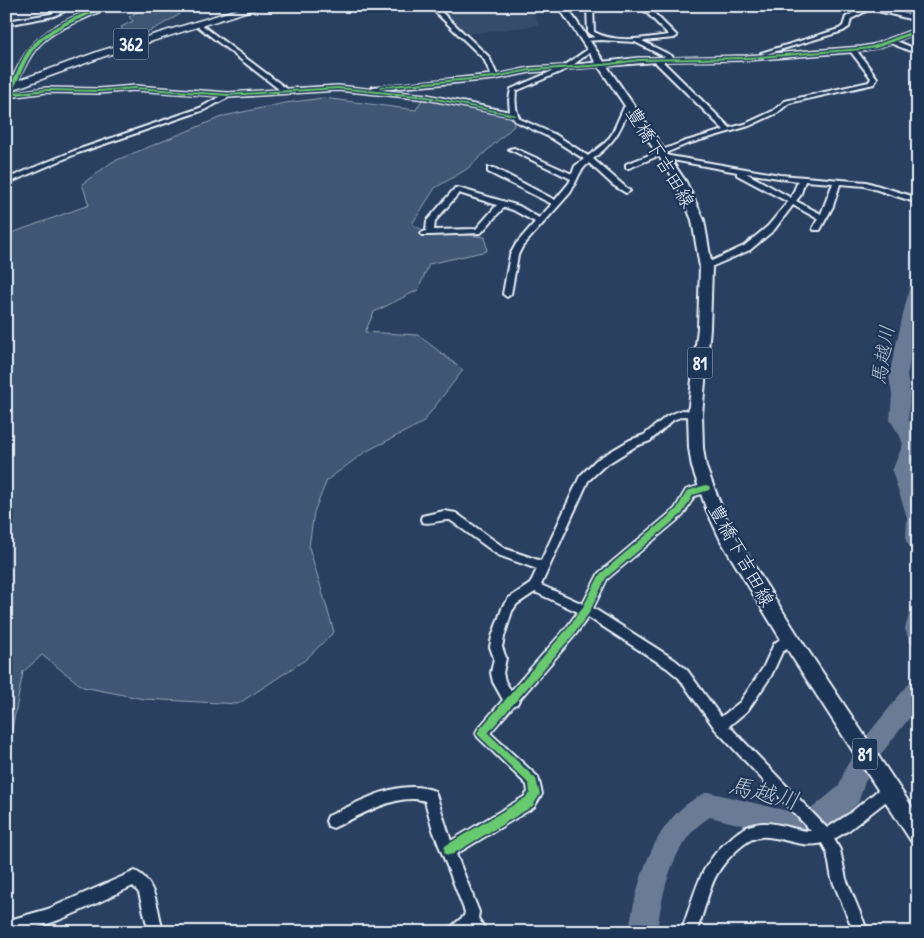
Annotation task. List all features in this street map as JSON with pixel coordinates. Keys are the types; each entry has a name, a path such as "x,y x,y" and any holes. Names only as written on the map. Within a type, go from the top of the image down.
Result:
{"highway":[{"name":"362","path":"9,88 104,53 259,6"}],"main road":[{"name":"豊橋下吉田線","path":"562,6 663,155 690,198 698,220 706,267 704,328 695,414 696,448 706,488 728,536 791,640 918,834"}],"street":[{"path":"6,23 52,15 73,6"},
{"path":"106,6 75,19 39,41 25,59 9,88 10,90 16,94 47,90 99,91 135,88 228,95 284,90 355,89 494,76 530,70 602,66 656,58 758,57 853,50 874,47 918,30"},
{"path":"432,6 487,58 494,76"},
{"path":"590,6 630,9 646,6 674,36 636,41 601,38 591,33 590,6"},
{"path":"864,6 918,19"},
{"path":"758,57 768,51 841,30 846,27 848,18 870,7"},
{"path":"198,24 284,90"},
{"path":"601,38 588,44 565,68 513,90 514,114 517,120 556,137 588,158 612,182 626,191"},
{"path":"889,40 918,52"},
{"path":"636,41 670,58"},
{"path":"629,166 663,155 694,140 729,131 775,112 787,102 872,83 874,78 853,50"},
{"path":"656,58 729,131"},
{"path":"355,89 427,97 514,114"},
{"path":"6,182 76,152 202,109 228,95"},
{"path":"507,294 514,255 557,204 575,178 578,168 608,143 617,130 626,108 631,107"},
{"path":"512,149 575,178"},
{"path":"663,155 736,169 866,184 918,201"},
{"path":"736,169 823,218"},
{"path":"492,170 557,204"},
{"path":"706,267 753,244 780,218 792,202 802,178"},
{"path":"817,228 838,186 837,181"},
{"path":"501,205 478,231 426,233 431,221 458,190 501,205 516,208 540,222"},
{"path":"513,700 506,695 499,682 497,672 500,658 496,647 507,609 513,602 534,587 578,490 589,473 633,443 647,438 670,418 682,413 695,414"},
{"path":"449,850 529,802 534,794 532,782 482,733 571,632 586,610 603,576 679,512 690,493 706,488"},
{"path":"426,519 444,515 452,516 502,552 543,566"},
{"path":"534,587 586,610 671,664 683,674 720,726 822,832 833,850 839,879 861,932"},
{"path":"720,726 744,706 767,672 778,648 791,640"},
{"path":"688,932 704,882 713,864 746,834 754,830 768,830 799,838 816,838 822,832 839,829 887,789"},
{"path":"333,821 386,798 422,792 430,796 440,830 476,926 456,932"},
{"path":"6,928 49,916 135,878 145,889 156,932"}],"shaded area":[{"path":"182,6 179,15 147,33 123,31 121,27 133,21 129,17 145,7"},
{"path":"435,6 529,6 540,25 465,34"},
{"path":"323,98 416,110 423,98 513,116 514,126 467,169 435,188 412,224 429,234 452,233 485,237 487,251 429,264 418,290 374,312 365,332 418,335 463,370 422,423 365,452 327,480 314,512 309,547 334,632 305,660 238,704 144,699 83,687 42,655 23,672 6,761 6,235 89,205 82,184 112,162 224,116 285,103"}],"waterway":[{"name":"馬越川","path":"918,285 898,375 901,395 899,420 909,434 912,444 901,471 917,517 916,541 918,543"},
{"name":"馬越川","path":"918,618 916,629 918,636"},
{"name":"馬越川","path":"643,932 649,898 662,859 671,841 694,812 708,804 806,828 824,816 849,794 855,776 873,746 918,689"}],"cycle path":[{"path":"106,6 66,23 46,35 25,59 10,90 16,94 47,90 99,91 135,88 228,95 338,88 427,97 514,115"},
{"path":"381,87 495,77 530,70 603,65 639,60 747,58 862,49 874,47 918,30"},
{"path":"449,850 529,802 535,794 533,782 482,733 571,631 586,610 603,576 679,512 690,493 706,488"}]}
